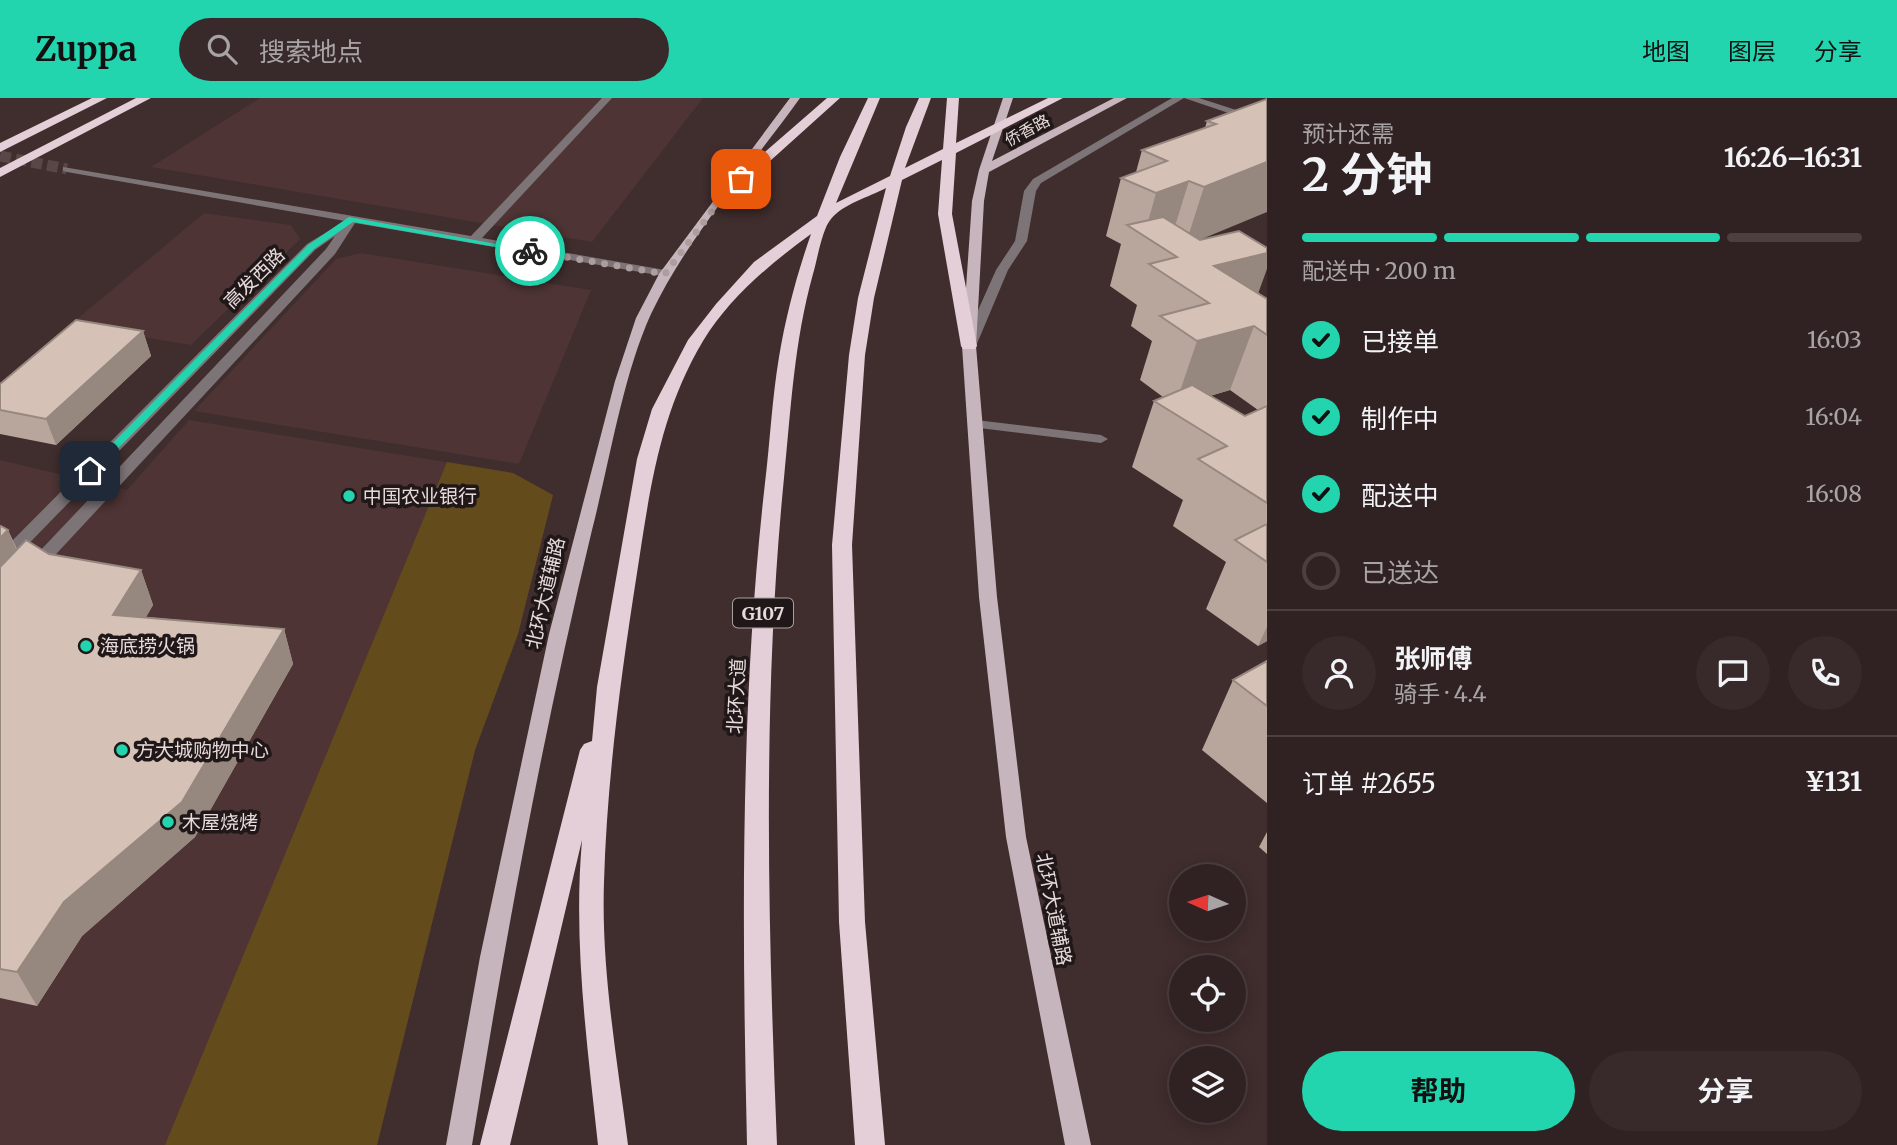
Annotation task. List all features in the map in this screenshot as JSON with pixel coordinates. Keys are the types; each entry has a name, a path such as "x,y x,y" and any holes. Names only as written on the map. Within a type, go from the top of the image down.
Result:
{"highway":[{"path":"0,148 101,98"},
{"path":"0,173 145,98"},
{"path":"724,195 792,132 834,98"},
{"name":"北环大道","path":"762,1145 755,927 757,733 766,549 789,347 802,288 831,197 874,98"},
{"path":"870,1145 852,922 842,545 856,369 866,298 887,205 912,127 925,98"},
{"path":"953,98 945,214 969,346"},
{"path":"495,1145 608,687 646,459 662,409 696,340 759,265 841,205 1057,98"},
{"path":"608,687 591,883 594,981 612,1145"}],"main road":[{"name":"北环大道辅路","path":"458,1145 491,957 558,634 622,381 643,318 665,274 795,98"},
{"name":"北环大道辅路","path":"1008,98 984,170 978,201 969,346 988,597 1016,837 1078,1145"},
{"name":"侨香路","path":"984,170 1122,98"}],"street":[{"path":"473,241 607,98"},
{"path":"969,346 1002,270 1021,241 1030,191 1037,181 1179,98"},
{"path":"1189,98 1267,123"},
{"path":"67,169 665,274"},
{"name":"高发西路","path":"0,563 311,247 352,219"},
{"name":"高发西路","path":"0,604 331,250 352,219"},
{"path":"976,424 1101,439"}],"shaded area":[{"path":"260,98 703,98 592,242 151,167"},
{"path":"204,213 291,225 300,239 191,345 70,325"},
{"path":"361,253 591,290 519,464 194,411 336,259"},
{"path":"189,420 513,473 553,495 518,634 475,750 377,1145 0,1145 0,460 127,490"},
{"path":"447,462 513,473 553,495 518,634 475,750 377,1145 165,1145"}],"building":[{"path":"1267,99 1267,162 1204,187 1189,181 1156,193 1121,178 1167,161 1142,150 1216,124 1207,121"},
{"path":"1163,217 1200,240 1239,231 1267,248 1267,253 1214,266 1267,299 1267,335 1254,326 1197,341 1160,316 1209,303 1149,264 1177,257 1127,225"},
{"path":"76,320 143,331 46,419 0,410 0,384"},
{"path":"1192,385 1245,416 1267,406 1267,503 1198,459 1227,446 1154,401"},
{"path":"1267,524 1267,562 1235,540"},
{"path":"0,527 8,530 0,538"},
{"name":"方大城购物中心","path":"26,540 49,554 141,570 113,615 284,629 182,802 64,902 17,972 0,969 0,567"},
{"path":"1267,661 1267,706 1233,680"}],"tunnel":[{"path":"0,156 67,169"}],"way so far":[{"path":"530,251 665,274 724,195 741,179"}],"place":[{"name":"中国农业银行","path":"349,496"},
{"name":"海底捞火锅","path":"86,646"},
{"name":"方大城购物中心","path":"122,750"},
{"name":"木屋烧烤","path":"168,822"}],"route":[{"path":"90,471 311,247 352,219 530,251"}]}
